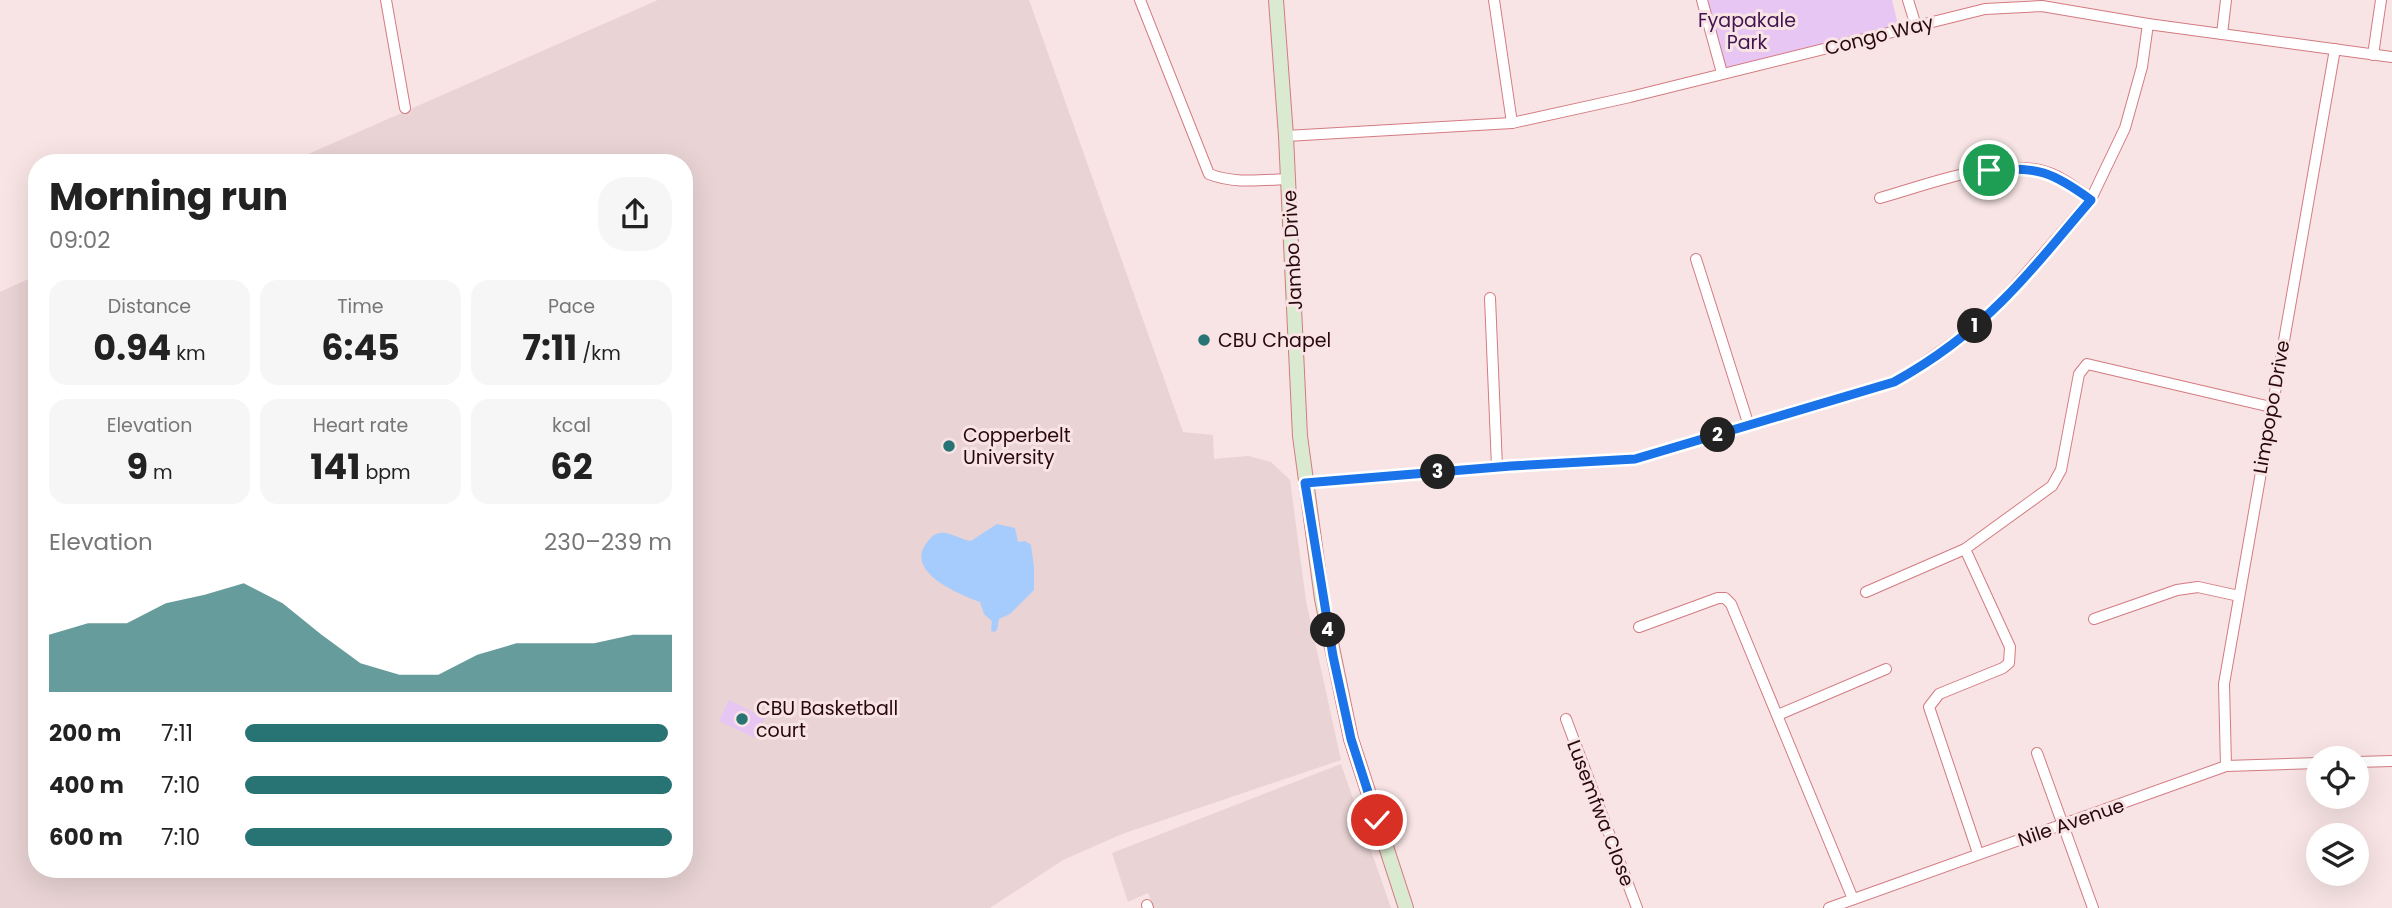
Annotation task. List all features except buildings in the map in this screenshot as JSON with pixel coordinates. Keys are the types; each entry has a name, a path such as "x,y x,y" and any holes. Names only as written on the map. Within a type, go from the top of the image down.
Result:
{"main road":[{"name":"Jambo Drive","path":"1276,0 1286,136 1300,436 1305,483 1322,599 1351,739 1406,908"}],"street":[{"path":"386,0 405,108"},
{"path":"1140,0 1209,174 1237,181 1288,180"},
{"path":"1494,0 1512,123"},
{"path":"1702,0 1722,73"},
{"path":"1908,0 1916,26"},
{"path":"2222,34 2226,0"},
{"path":"2373,54 2381,0"},
{"name":"Congo Way","path":"1286,136 1512,123 1984,9 2042,3 2147,24 2392,57"},
{"path":"1305,483 1635,459 1894,382 1970,330 2003,300 2091,200 2125,128 2142,67 2147,24"},
{"name":"Limpopo Drive","path":"2226,766 2224,684 2270,407 2335,49"},
{"path":"1880,198 1970,174 2014,168 2042,171 2065,181 2091,200"},
{"path":"1696,259 1749,426"},
{"path":"1490,298 1497,467"},
{"path":"1866,592 1965,549 2052,486 2058,479 2079,374 2087,364 2270,407"},
{"path":"1965,549 2010,646 2009,663 2003,668 1939,694 1929,707 1978,853"},
{"path":"2094,619 2177,590 2197,587 2239,596"},
{"path":"1639,627 1718,598 1725,598 1731,604 1853,899"},
{"path":"1778,715 1886,669"},
{"name":"Lusemfwa Close","path":"1566,719 1637,908"},
{"path":"2037,752 2093,908"},
{"path":"2369,762 2392,761"},
{"name":"Nile Avenue","path":"1829,908 2226,766 2306,763"}],"shaded area":[{"name":"Copperbelt University","path":"658,0 1029,0 1183,432 1213,435 1214,459 1248,456 1271,462 1290,480 1306,601 1341,760 1122,834 1063,860 990,908 0,908 0,292 28,279 28,878 693,878 693,154 308,154"},
{"path":"1341,764 1391,908 1154,908 1148,893 1128,902 1112,853"}],"green space":[{"name":"Fyapakale Park","path":"1707,0 1892,0 1899,29 1723,70"},
{"name":"CBU Basketball court","path":"729,700 765,718 755,738 719,721"}],"water":[{"path":"997,524 1015,528 1018,542 1025,541 1031,545 1034,590 1010,614 999,619 994,632 991,631 992,621 984,614 980,602 939,582 924,566 921,557 932,536 947,533 971,541"}],"place":[{"name":"CBU Chapel","path":"1204,340"},
{"name":"Copperbelt University","path":"949,446"},
{"name":"CBU Basketball court","path":"742,719"}],"route":[{"path":"1377,820 1351,739 1333,656 1305,483 1635,459 1894,382 1970,330 2003,300 2091,200 2065,181 2042,171 2014,168 1989,170"}]}
